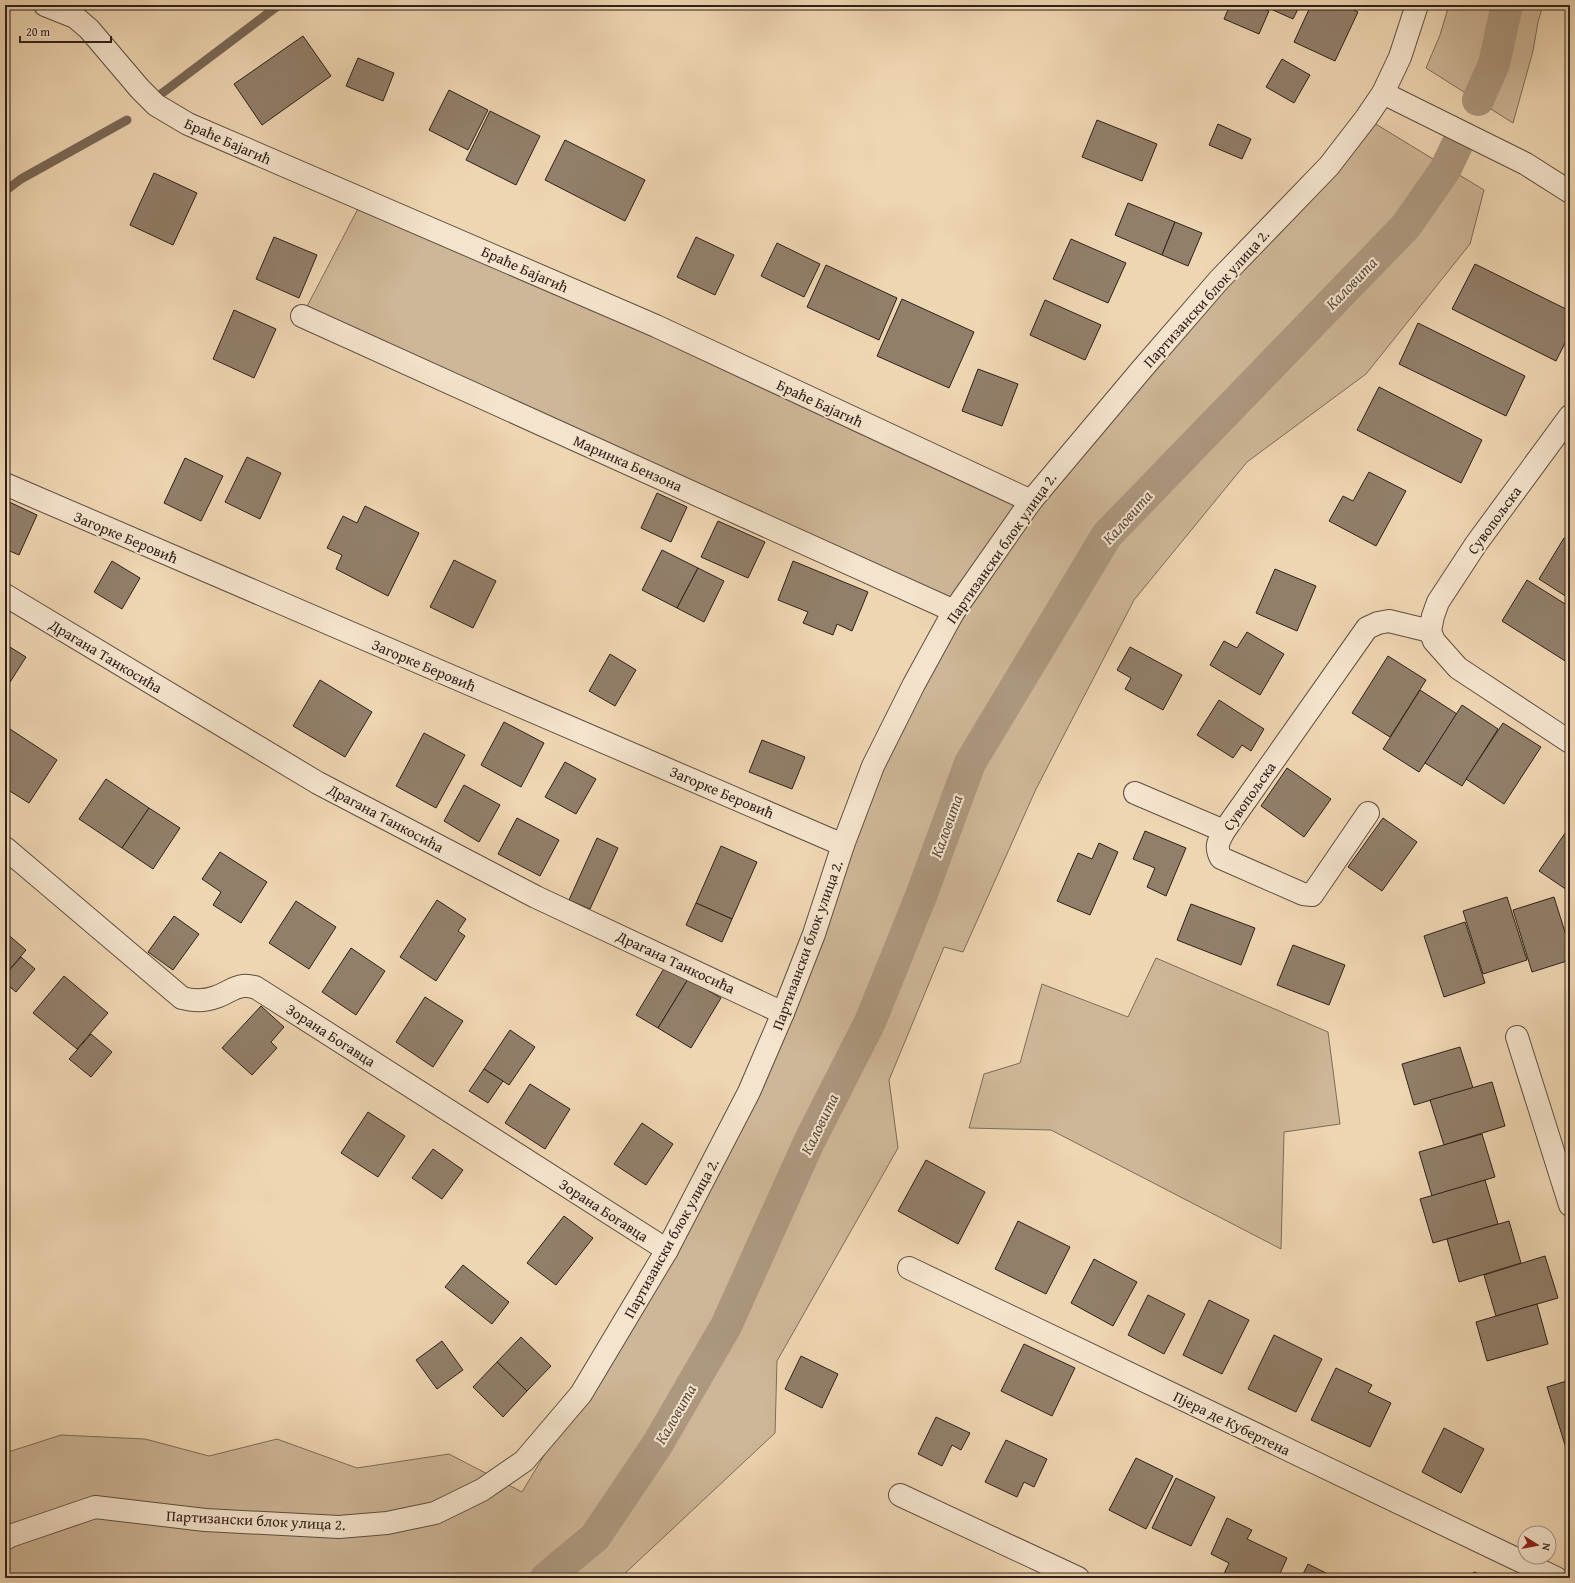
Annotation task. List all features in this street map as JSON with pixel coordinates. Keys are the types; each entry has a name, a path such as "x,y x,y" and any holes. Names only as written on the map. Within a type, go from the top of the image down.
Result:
{"street":[{"name":"Браће Бајагић","path":"45,5 75,17 89,29 140,89 156,105 188,124 656,326 1031,501"},
{"name":"Партизански блок улица 2.","path":"5,1539 94,1507 204,1520 339,1527 387,1523 435,1513 482,1490 524,1461 581,1394 666,1250 749,1092 814,934 843,845 873,766 914,684 954,611 1031,501 1142,369 1219,280 1329,166 1383,93 1400,57 1417,5"},
{"path":"1383,93 1526,164 1570,192"},
{"name":"Маринка Бензона","path":"302,316 954,611"},
{"name":"Сувопољска","path":"1368,813 1312,895 1303,894 1221,858 1217,851 1217,842 1224,831 1367,628 1378,623 1389,621 1430,631 1438,602 1476,544 1570,416"},
{"name":"Загорке Беровић","path":"5,484 843,845"},
{"name":"Драгана Танкосића","path":"5,595 318,782 536,897 783,1012"},
{"path":"1430,631 1440,650 1458,668 1570,742"},
{"path":"1135,793 1224,831"},
{"name":"Зорана Богавца","path":"5,848 182,998 202,1000 217,997 233,988 243,986 255,987 666,1250"},
{"path":"1517,1037 1566,1180 1570,1205"},
{"name":"Пјера де Кубертена","path":"909,1268 1556,1578"},
{"path":"900,1495 1078,1578"}],"shaded area":[{"path":"1449,5 1543,5 1538,22 1533,51 1513,123 1426,68 1440,35"},
{"path":"1374,123 1484,190 1470,244 1366,374 1247,462 1134,600 1036,789 963,952 944,947 889,1080 898,1148 777,1361 775,1433 620,1578 5,1578 5,1453 61,1435 145,1439 209,1456 277,1439 357,1468 449,1454 522,1492 581,1394 783,1013 843,845 954,611 302,316 363,199 1031,501"},
{"path":"1156,958 1328,1032 1340,1124 1284,1132 1281,1249 1051,1130 969,1128 984,1074 1020,1063 1042,984 1128,1017"}],"building":[{"path":"1230,5 1254,5 1269,11 1259,34 1224,19"},
{"path":"1262,5 1300,5 1293,19"},
{"path":"1311,5 1344,5 1358,12 1335,61 1294,42"},
{"path":"303,36 331,76 262,125 234,84"},
{"path":"358,58 394,73 383,101 346,86"},
{"path":"1282,59 1310,75 1294,103 1266,87"},
{"path":"449,90 488,110 468,150 429,130"},
{"path":"490,111 540,136 516,185 466,160"},
{"path":"1097,120 1157,144 1142,181 1082,157"},
{"path":"1218,124 1251,139 1242,159 1209,145"},
{"path":"565,140 645,180 625,221 545,180"},
{"path":"154,173 197,193 173,245 130,225"},
{"path":"1128,203 1175,222 1162,255 1115,235"},
{"path":"1175,222 1202,233 1188,266 1162,255"},
{"path":"274,237 317,255 299,298 256,279"},
{"path":"696,237 734,255 715,295 677,277"},
{"path":"1071,239 1126,263 1108,303 1053,279"},
{"path":"777,243 820,264 804,297 761,276"},
{"path":"1475,264 1570,311 1570,333 1556,361 1452,309"},
{"path":"826,265 897,298 879,340 807,307"},
{"path":"902,299 974,332 949,388 877,356"},
{"path":"1045,300 1101,325 1085,360 1030,335"},
{"path":"234,310 276,329 254,378 213,359"},
{"path":"1418,323 1525,376 1506,416 1399,364"},
{"path":"978,369 1018,384 1002,426 962,411"},
{"path":"1379,387 1482,440 1461,483 1357,430"},
{"path":"247,457 281,473 260,519 225,502"},
{"path":"185,458 223,476 201,521 164,503"},
{"path":"1369,472 1406,491 1376,546 1329,521 1343,496 1353,501"},
{"path":"657,493 687,507 671,542 641,528"},
{"path":"5,500 37,515 19,555 5,549"},
{"path":"365,506 419,533 388,596 336,569 342,555 327,548 343,516 357,523"},
{"path":"718,521 765,542 748,578 701,557"},
{"path":"1564,538 1570,541 1570,599 1539,579"},
{"path":"662,550 698,568 677,608 642,590"},
{"path":"454,560 496,581 473,628 430,607"},
{"path":"112,561 140,578 122,609 94,592"},
{"path":"793,561 868,592 852,631 837,624 833,635 803,623 808,612 778,600"},
{"path":"698,568 724,581 704,622 677,608"},
{"path":"1275,569 1316,586 1297,631 1256,613"},
{"path":"1527,580 1570,607 1570,664 1502,621"},
{"path":"1247,632 1284,654 1260,695 1210,665 1224,641 1237,648"},
{"path":"5,644 26,657 5,690"},
{"path":"1130,647 1182,675 1163,710 1125,689 1131,678 1117,670"},
{"path":"610,654 636,670 615,706 589,691"},
{"path":"1388,656 1426,680 1390,737 1352,713"},
{"path":"320,680 372,712 345,757 293,726"},
{"path":"1420,690 1457,714 1419,772 1383,749"},
{"path":"1219,700 1264,729 1251,751 1242,745 1233,758 1197,735"},
{"path":"1462,705 1498,729 1462,786 1425,763"},
{"path":"504,722 544,743 521,787 481,765"},
{"path":"1503,723 1541,747 1504,804 1466,779"},
{"path":"10,729 57,760 29,803 5,788 5,737"},
{"path":"424,733 465,755 436,808 396,786"},
{"path":"762,740 805,757 792,789 749,772"},
{"path":"565,762 596,779 576,814 545,797"},
{"path":"1287,768 1331,799 1304,837 1261,806"},
{"path":"106,779 149,808 122,848 79,819"},
{"path":"464,785 500,805 479,842 444,821"},
{"path":"149,808 180,828 153,869 122,848"},
{"path":"517,818 559,840 540,876 498,854"},
{"path":"1383,818 1417,842 1382,891 1348,867"},
{"path":"1570,826 1570,892 1539,871"},
{"path":"1145,831 1186,848 1166,896 1147,887 1155,868 1133,859"},
{"path":"597,838 618,848 590,909 569,900"},
{"path":"1099,843 1118,852 1090,915 1057,901 1078,853 1092,859"},
{"path":"721,846 757,862 732,919 696,903"},
{"path":"220,852 267,882 241,923 213,905 221,892 202,879"},
{"path":"1507,897 1527,960 1483,974 1463,911"},
{"path":"1554,897 1570,948 1570,960 1532,972 1513,910"},
{"path":"437,900 466,919 458,931 465,936 436,981 400,957"},
{"path":"296,901 336,927 309,969 269,943"},
{"path":"696,903 732,919 722,942 686,925"},
{"path":"1191,904 1255,928 1241,965 1177,940"},
{"path":"174,916 199,934 173,970 148,952"},
{"path":"1465,922 1485,983 1444,997 1424,936"},
{"path":"5,932 26,950 5,975"},
{"path":"1293,945 1345,965 1329,1005 1277,985"},
{"path":"351,948 385,971 356,1015 322,992"},
{"path":"21,957 35,969 16,992 5,983 5,975"},
{"path":"666,965 688,979 658,1028 636,1015"},
{"path":"64,976 108,1013 77,1049 33,1013"},
{"path":"688,979 721,998 691,1048 658,1028"},
{"path":"425,997 463,1021 433,1067 396,1042"},
{"path":"261,1006 284,1027 271,1042 277,1048 252,1075 222,1048"},
{"path":"510,1030 535,1047 509,1085 484,1069"},
{"path":"91,1034 112,1052 91,1077 69,1059"},
{"path":"1460,1047 1473,1088 1414,1105 1402,1064"},
{"path":"484,1069 503,1081 488,1103 469,1091"},
{"path":"1492,1082 1505,1126 1444,1145 1430,1100"},
{"path":"530,1084 570,1109 545,1149 505,1123"},
{"path":"368,1112 405,1136 378,1177 341,1153"},
{"path":"642,1123 673,1144 646,1185 614,1164"},
{"path":"1482,1134 1495,1177 1432,1196 1419,1152"},
{"path":"433,1149 463,1170 442,1199 412,1178"},
{"path":"926,1160 985,1192 958,1244 898,1211"},
{"path":"1485,1180 1498,1224 1433,1243 1420,1199"},
{"path":"564,1216 593,1238 556,1285 527,1263"},
{"path":"1018,1221 1070,1247 1046,1294 995,1269"},
{"path":"1509,1221 1521,1263 1459,1282 1447,1239"},
{"path":"1545,1256 1558,1298 1496,1316 1484,1275"},
{"path":"1094,1259 1137,1282 1113,1326 1071,1303"},
{"path":"463,1265 509,1302 492,1324 445,1287"},
{"path":"1148,1295 1185,1314 1164,1354 1128,1335"},
{"path":"1209,1300 1249,1320 1222,1374 1183,1355"},
{"path":"1537,1304 1548,1344 1487,1361 1476,1322"},
{"path":"1274,1335 1322,1359 1296,1412 1248,1389"},
{"path":"521,1337 551,1366 527,1391 497,1362"},
{"path":"442,1341 463,1370 437,1389 416,1360"},
{"path":"1024,1344 1075,1368 1052,1416 1001,1391"},
{"path":"801,1356 838,1374 822,1408 785,1389"},
{"path":"497,1362 527,1391 503,1417 473,1387"},
{"path":"1336,1368 1372,1385 1368,1392 1391,1403 1370,1447 1311,1420"},
{"path":"1570,1380 1570,1461 1547,1387"},
{"path":"936,1417 970,1433 961,1450 952,1445 942,1466 918,1454"},
{"path":"1444,1428 1484,1449 1461,1493 1422,1472"},
{"path":"1006,1440 1047,1459 1034,1487 1024,1482 1017,1497 985,1482"},
{"path":"1136,1458 1173,1476 1146,1529 1109,1510"},
{"path":"1176,1478 1215,1497 1191,1546 1152,1528"},
{"path":"1227,1518 1252,1530 1247,1539 1287,1558 1278,1578 1222,1578 1229,1563 1211,1554"},
{"path":"1308,1564 1336,1578 1301,1578"},
{"path":"1474,1572 1487,1578 1471,1578"}],"waterway":[{"path":"161,94 279,5"},
{"name":"Каловита","path":"1478,100 1494,64 1507,5"},
{"path":"5,191 21,179 127,120"},
{"name":"Каловита","path":"546,1578 595,1537 657,1445 726,1326 809,1142 870,1022 921,896 970,763 1107,535 1406,226 1445,170 1457,145"}]}
